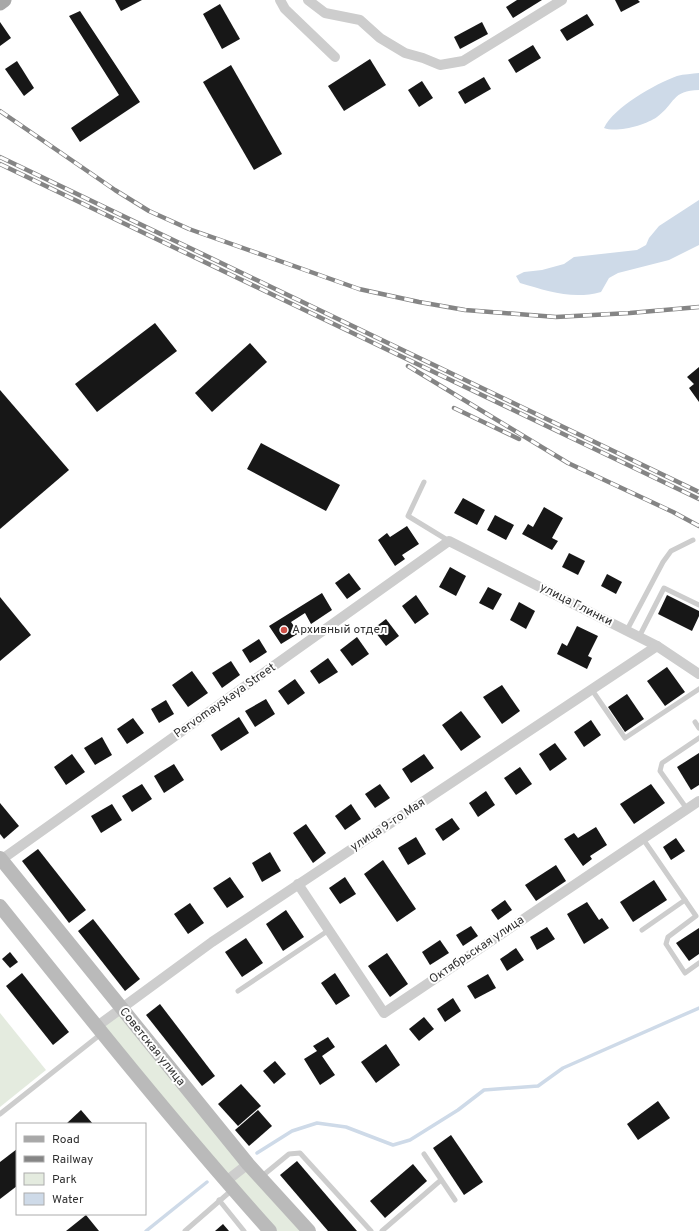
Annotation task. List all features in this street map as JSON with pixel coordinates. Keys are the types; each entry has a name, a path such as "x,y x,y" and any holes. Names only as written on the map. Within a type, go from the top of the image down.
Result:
{"main road":[{"path":"0,3 4,0"},
{"name":"Советская улица","path":"1,859 248,1164 309,1231"},
{"path":"0,906 98,1030 229,1186 270,1231"}],"street":[{"path":"280,0 285,9 335,57"},
{"path":"308,0 325,13 360,20 380,38 405,53 440,65 463,61 562,0"},
{"name":"улица Глинки","path":"449,541 627,630 657,646 699,674"},
{"name":"Pervomayskaya Street","path":"1,859 449,541"},
{"name":"улица 9-го Мая","path":"98,1030 121,1009 212,942 657,646"},
{"name":"Октябрьская улица","path":"298,884 384,1013 699,801"},
{"path":"229,1186 248,1164"}],"lane":[{"path":"424,482 408,516 449,541"},
{"path":"627,630 663,562 671,552 693,540"},
{"path":"639,637 664,588 699,605"},
{"path":"592,690 625,738 699,689"},
{"path":"695,722 699,728"},
{"path":"687,809 660,771 662,763 699,738"},
{"path":"643,839 696,916 668,937 666,944 685,973 699,963"},
{"path":"642,930 686,900"},
{"path":"238,991 329,930"},
{"path":"0,1114 98,1030"},
{"path":"260,1178 289,1154 300,1153 371,1231"},
{"path":"424,1154 455,1200"},
{"path":"382,1231 441,1180"},
{"path":"184,1231 219,1200 229,1186"},
{"path":"219,1200 244,1231"}],"green space":[{"path":"0,1013 46,1070 0,1107"},
{"path":"120,1014 242,1164 226,1176 103,1027"},
{"path":"246,1169 302,1231 277,1231 232,1181"}],"water":[{"path":"699,73 699,90 684,92 679,95 663,112 652,120 624,129 616,130 604,128 609,120 626,104 647,90 677,76"},
{"path":"699,200 699,245 669,260 618,273 609,278 601,292 580,295 560,294 520,283 516,276 524,272 542,270 564,264 574,257 637,250 646,245 649,238 659,226"}],"building":[{"path":"115,0 142,0 121,11"},
{"path":"517,0 542,0 513,18 506,7"},
{"path":"615,0 638,0 640,2 621,12"},
{"path":"220,4 240,39 222,49 203,14"},
{"path":"80,11 140,102 80,142 71,128 119,95 69,16"},
{"path":"587,14 594,25 567,41 560,30"},
{"path":"0,22 11,38 0,46"},
{"path":"482,22 488,34 460,49 454,37"},
{"path":"533,45 541,58 516,73 508,60"},
{"path":"370,59 386,85 344,111 328,86"},
{"path":"17,61 34,88 24,96 5,69"},
{"path":"231,65 282,154 254,170 203,82"},
{"path":"484,77 491,89 465,104 458,92"},
{"path":"422,81 433,98 419,107 408,90"},
{"path":"155,323 177,351 97,412 75,384"},
{"path":"250,343 267,362 212,412 195,393"},
{"path":"699,367 699,402 689,388 694,384 687,377"},
{"path":"0,390 69,470 0,529"},
{"path":"261,443 340,485 326,511 247,469"},
{"path":"463,498 485,510 477,525 454,513"},
{"path":"544,507 563,518 552,538 558,541 552,550 522,534 528,524 533,527"},
{"path":"495,515 514,525 506,540 487,530"},
{"path":"407,526 419,544 402,555 405,559 395,566 378,540 387,533 390,537"},
{"path":"569,553 585,561 578,575 562,567"},
{"path":"450,567 466,576 456,596 439,587"},
{"path":"349,573 361,589 347,599 335,583"},
{"path":"607,574 622,582 616,594 601,586"},
{"path":"488,587 502,594 493,610 479,603"},
{"path":"322,593 332,610 311,624 305,613 291,622 299,633 281,644 269,626"},
{"path":"416,595 429,614 415,624 402,606"},
{"path":"667,595 699,611 699,616 692,631 658,614"},
{"path":"0,597 31,635 0,661"},
{"path":"519,602 535,611 526,629 510,620"},
{"path":"386,619 399,636 386,646 373,629"},
{"path":"577,626 598,636 588,656 592,658 587,669 557,654 562,643 567,646"},
{"path":"357,637 369,654 352,666 340,650"},
{"path":"259,639 267,652 250,663 242,650"},
{"path":"328,658 338,672 319,684 310,671"},
{"path":"231,661 240,675 222,688 212,673"},
{"path":"667,667 685,692 665,706 647,681"},
{"path":"192,671 208,693 188,707 172,685"},
{"path":"295,679 305,693 288,705 278,691"},
{"path":"502,685 520,711 502,724 483,697"},
{"path":"627,694 644,719 625,732 608,707"},
{"path":"266,699 275,714 255,727 245,711"},
{"path":"166,700 174,714 159,723 151,709"},
{"path":"461,711 481,737 461,751 442,725"},
{"path":"239,717 249,733 221,751 211,735"},
{"path":"133,718 144,733 127,744 117,729"},
{"path":"591,720 601,735 584,747 574,732"},
{"path":"102,737 112,755 95,765 84,748"},
{"path":"555,743 567,759 550,771 539,754"},
{"path":"699,753 699,785 691,790 677,767"},
{"path":"72,754 85,772 66,785 54,767"},
{"path":"424,754 434,768 411,783 402,769"},
{"path":"174,764 184,780 164,793 154,776"},
{"path":"520,767 532,784 516,795 504,778"},
{"path":"142,784 152,799 132,812 122,796"},
{"path":"380,784 390,798 375,808 365,794"},
{"path":"651,784 665,803 634,824 620,804"},
{"path":"486,791 495,805 478,817 469,803"},
{"path":"0,803 19,826 4,839 0,834"},
{"path":"112,804 122,820 101,833 91,816"},
{"path":"351,804 361,819 345,830 335,816"},
{"path":"452,818 460,829 443,841 435,829"},
{"path":"306,824 326,853 313,863 293,833"},
{"path":"596,827 607,845 590,856 592,859 583,866 564,839 574,833 578,838"},
{"path":"416,837 426,854 408,865 398,848"},
{"path":"676,838 685,851 671,860 663,847"},
{"path":"38,849 86,910 69,923 22,861"},
{"path":"270,852 281,871 262,882 252,863"},
{"path":"383,860 416,909 397,922 364,874"},
{"path":"556,865 566,881 536,901 525,885"},
{"path":"230,877 244,897 227,908 213,888"},
{"path":"345,877 356,894 340,904 329,888"},
{"path":"654,880 667,900 633,922 620,902"},
{"path":"505,900 512,910 498,920 491,910"},
{"path":"587,902 599,920 602,918 609,928 584,944 567,914"},
{"path":"190,903 204,923 188,934 174,914"},
{"path":"286,910 304,937 283,951 266,924"},
{"path":"93,919 140,979 125,991 78,931"},
{"path":"471,926 478,936 463,946 456,935"},
{"path":"547,927 555,939 537,950 530,937"},
{"path":"699,928 699,954 689,961 676,943"},
{"path":"246,938 263,963 242,977 225,952"},
{"path":"440,940 449,953 430,965 422,952"},
{"path":"516,948 524,960 507,971 500,959"},
{"path":"10,952 18,962 10,968 2,959"},
{"path":"387,953 408,984 390,997 368,966"},
{"path":"22,973 69,1032 53,1045 6,986"},
{"path":"335,973 350,996 336,1005 321,983"},
{"path":"488,974 496,988 475,999 467,986"},
{"path":"453,998 461,1011 445,1022 437,1009"},
{"path":"160,1004 215,1076 202,1086 146,1015"},
{"path":"424,1017 434,1029 419,1041 409,1029"},
{"path":"328,1037 335,1047 322,1056 335,1075 320,1085 304,1059 317,1051 313,1046"},
{"path":"386,1044 400,1065 376,1083 361,1062"},
{"path":"275,1061 286,1074 274,1084 263,1071"},
{"path":"241,1084 261,1106 238,1126 218,1104"},
{"path":"658,1101 670,1118 638,1140 627,1124"},
{"path":"81,1110 92,1123 67,1123"},
{"path":"258,1110 272,1126 249,1146 235,1130"},
{"path":"451,1135 483,1182 464,1195 433,1148"},
{"path":"16,1150 16,1187 0,1199 0,1162"},
{"path":"297,1161 357,1231 328,1231 280,1175"},
{"path":"413,1164 427,1181 385,1218 370,1201"},
{"path":"86,1215 99,1231 66,1231"},
{"path":"223,1224 229,1231 215,1231"}],"waterway":[{"path":"257,1153 292,1131 317,1123 346,1127 393,1145 410,1140 458,1110 484,1090 538,1086 563,1068 699,1008"},
{"path":"146,1231 207,1182"}],"railway":[{"path":"0,111 115,190 149,211 189,229 359,289 465,310 556,317 699,307"},
{"path":"0,157 699,492"},
{"path":"0,164 699,499"},
{"path":"408,366 568,463 673,512 699,526"},
{"path":"454,408 519,439"}],"place":[{"name":"Архивный отдел","path":"284,630"}]}
